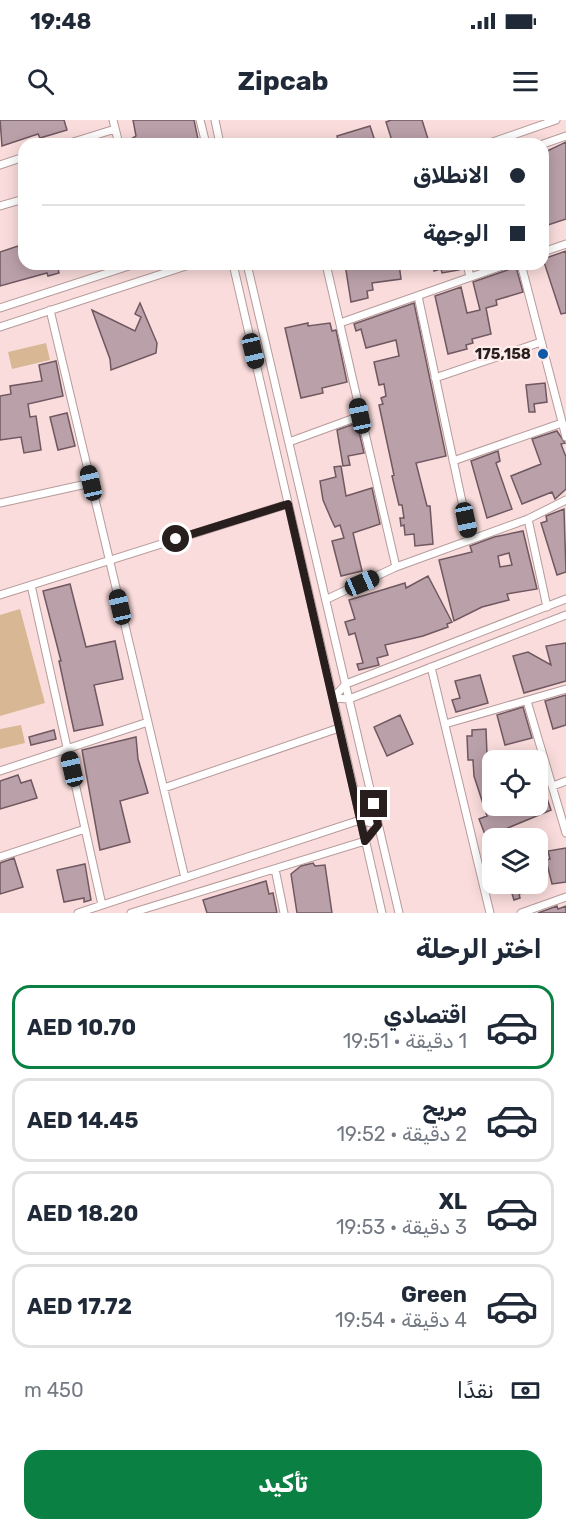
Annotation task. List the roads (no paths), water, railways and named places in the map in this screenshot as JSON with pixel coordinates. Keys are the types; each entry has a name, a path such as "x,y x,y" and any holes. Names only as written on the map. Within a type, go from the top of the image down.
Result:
{"street":[{"path":"113,120 118,138"},
{"path":"200,120 204,138"},
{"path":"215,120 219,138"},
{"path":"504,138 556,120"},
{"path":"87,138 116,129"},
{"path":"549,142 566,136"},
{"path":"0,165 18,159"},
{"path":"0,206 18,201"},
{"path":"549,250 566,244"},
{"path":"0,308 117,270"},
{"path":"0,327 173,270"},
{"path":"234,270 382,913"},
{"path":"248,270 399,913"},
{"path":"327,270 396,567"},
{"path":"468,270 470,277"},
{"path":"340,323 490,270"},
{"path":"523,270 566,437"},
{"path":"418,296 470,539"},
{"path":"50,310 185,878"},
{"path":"435,378 541,342"},
{"path":"289,442 360,416"},
{"path":"453,461 562,423"},
{"path":"0,503 91,483"},
{"path":"327,599 396,567 528,519 566,500"},
{"path":"0,595 288,504"},
{"path":"528,519 547,607"},
{"path":"31,585 102,905"},
{"path":"333,698 345,684 566,599"},
{"path":"333,698 349,699 566,615"},
{"path":"431,667 490,913"},
{"path":"445,724 566,689"},
{"path":"527,701 554,786 566,833"},
{"path":"0,771 148,722"},
{"path":"164,788 339,728"},
{"path":"554,786 566,781"},
{"path":"78,913 360,820 378,825"},
{"path":"131,913 365,841 378,825"},
{"path":"0,857 86,829"},
{"path":"275,869 284,913"},
{"path":"521,913 566,897"}],"place":[{"name":"175,158","path":"543,354"}]}
